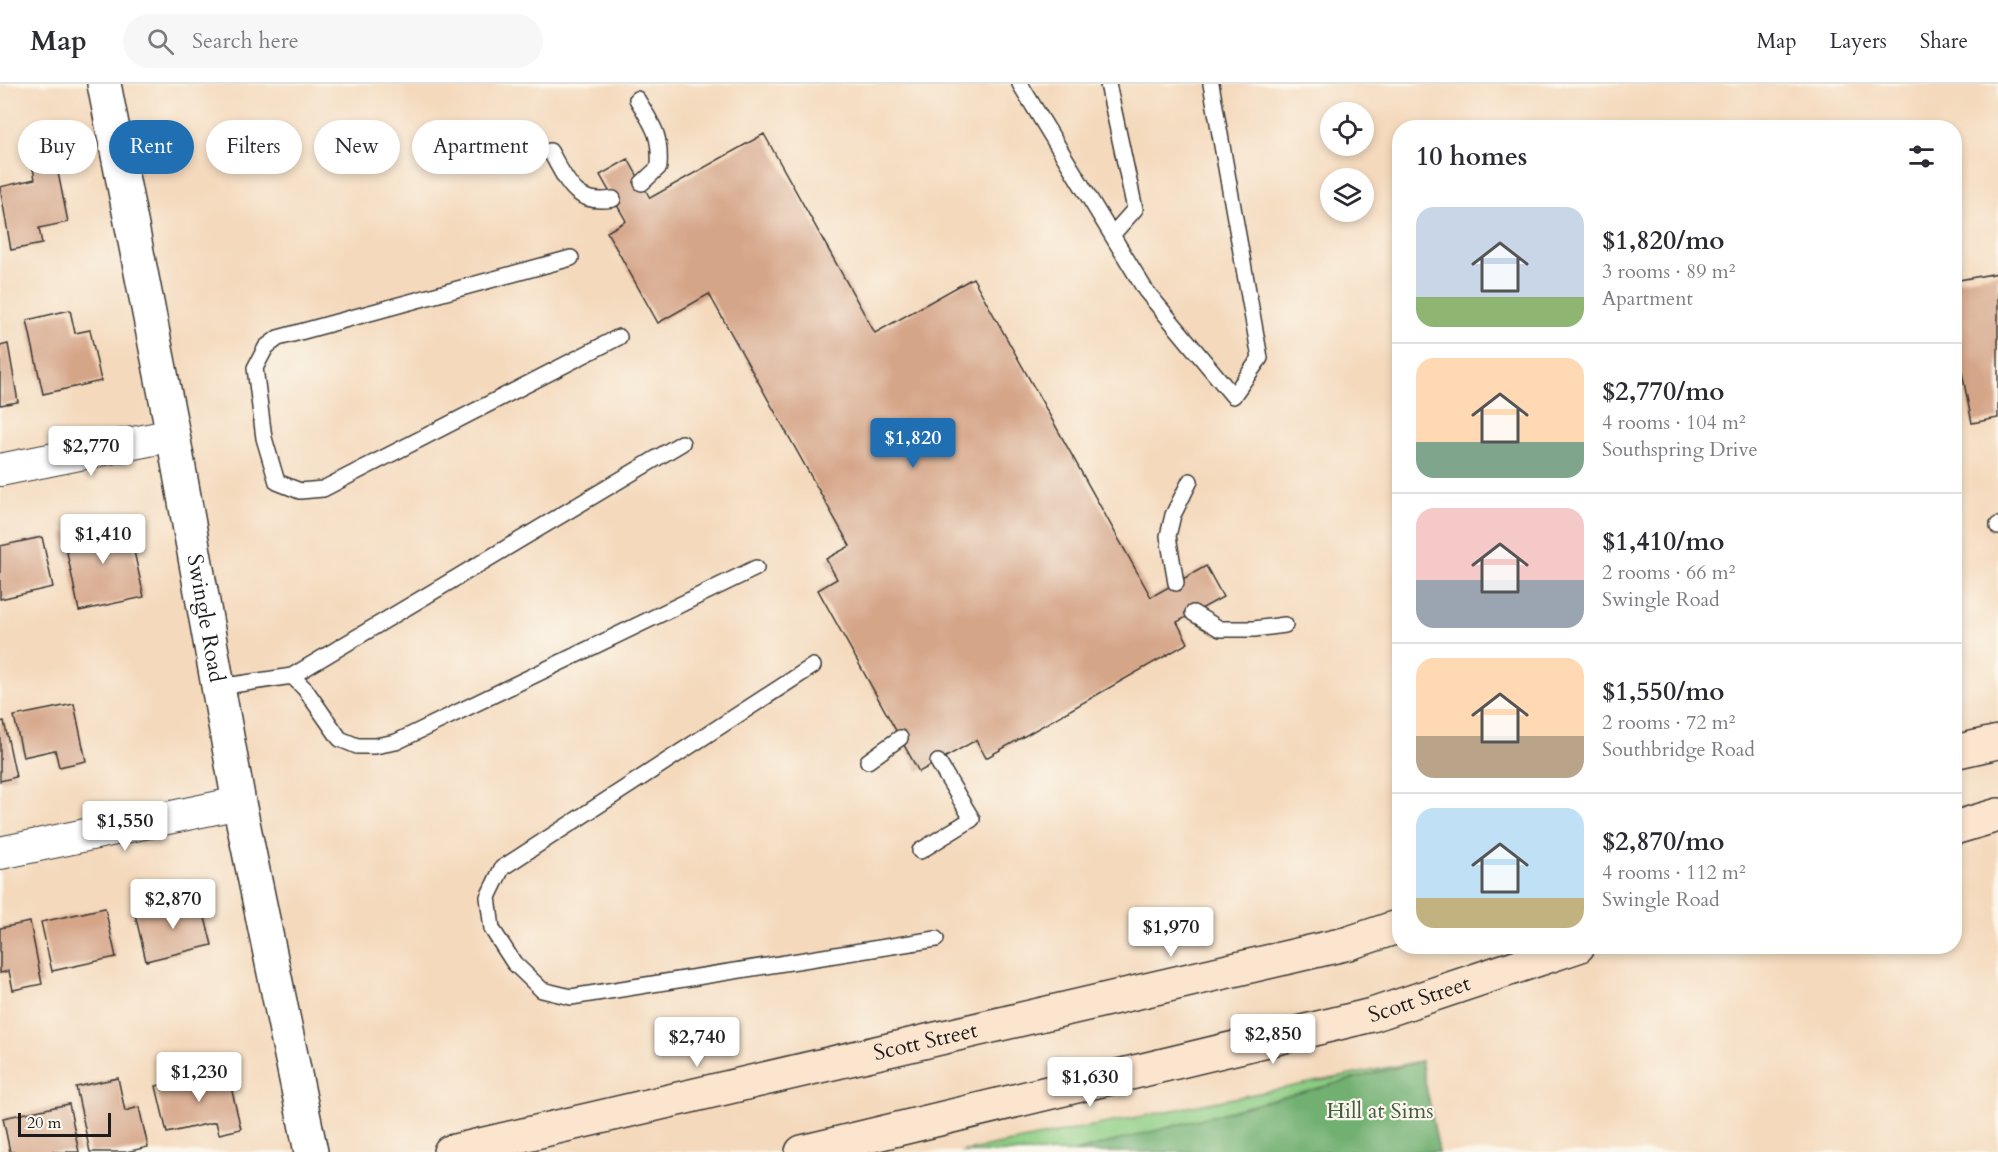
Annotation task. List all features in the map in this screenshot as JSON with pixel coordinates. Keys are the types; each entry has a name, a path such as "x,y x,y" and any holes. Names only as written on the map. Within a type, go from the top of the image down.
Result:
{"main road":[{"path":"1962,750 1998,742"},
{"path":"1962,826 1998,815"},
{"name":"Scott Street","path":"450,1152 1349,943 1392,929"},
{"name":"Scott Street","path":"802,1152 1372,1015 1554,954"}],"street":[{"name":"Swingle Road","path":"104,84 173,435 239,803 311,1152"},
{"path":"0,470 173,435"},
{"path":"0,853 239,803"}],"lane":[{"path":"1020,84 1146,291 1233,396 1260,358 1211,84"},
{"path":"1108,84 1135,210 1112,235"},
{"path":"637,99 655,129 661,147 659,166 642,183"},
{"path":"550,151 572,190 597,202 613,199"},
{"path":"571,258 278,338 266,346 255,368 264,438 277,482 300,491 322,489 619,337"},
{"path":"219,687 292,676 682,443"},
{"path":"1176,583 1168,536 1173,515 1190,481"},
{"path":"292,676 340,739 357,746 375,746 396,742 756,568"},
{"path":"1193,613 1220,629 1254,629 1285,625"},
{"path":"813,666 502,868 488,897 492,929 514,963 542,990 571,997 936,939"},
{"path":"868,761 900,738"},
{"path":"920,851 972,819 938,762"}],"green space":[{"name":"Hill at Sims","path":"1421,1061 1439,1152 961,1152"},
{"name":"Hill at Sims","path":"1421,1061 1439,1152 1074,1152"}],"building":[{"path":"764,134 875,333 973,278 1151,597 1206,566 1223,597 1177,622 1188,643 986,758 976,740 919,772 818,590 837,579 826,559 850,546 709,294 658,323 607,232 626,221 600,175 628,159 650,198"},
{"path":"34,174 58,174 68,222 39,228 42,244 11,250 0,187 35,179"},
{"path":"1998,273 1998,418 1972,423 1962,372 1962,280"},
{"path":"70,310 75,333 90,330 101,381 43,394 27,320"},
{"path":"8,344 18,402 0,405 0,346"},
{"path":"127,519 144,597 79,611 63,533"},
{"path":"42,537 53,587 0,599 0,546"},
{"path":"74,704 86,761 59,767 55,750 23,757 14,716"},
{"path":"4,721 16,777 0,781 0,722"},
{"path":"200,898 212,945 146,961 135,914"},
{"path":"105,908 116,957 52,971 41,922"},
{"path":"30,922 42,984 13,990 9,971 0,973 0,928"},
{"path":"227,1070 241,1129 219,1134 216,1122 167,1133 156,1086"},
{"path":"118,1078 125,1111 139,1107 148,1147 126,1152 90,1152 76,1087"},
{"path":"69,1104 79,1152 10,1152 3,1118"}]}
